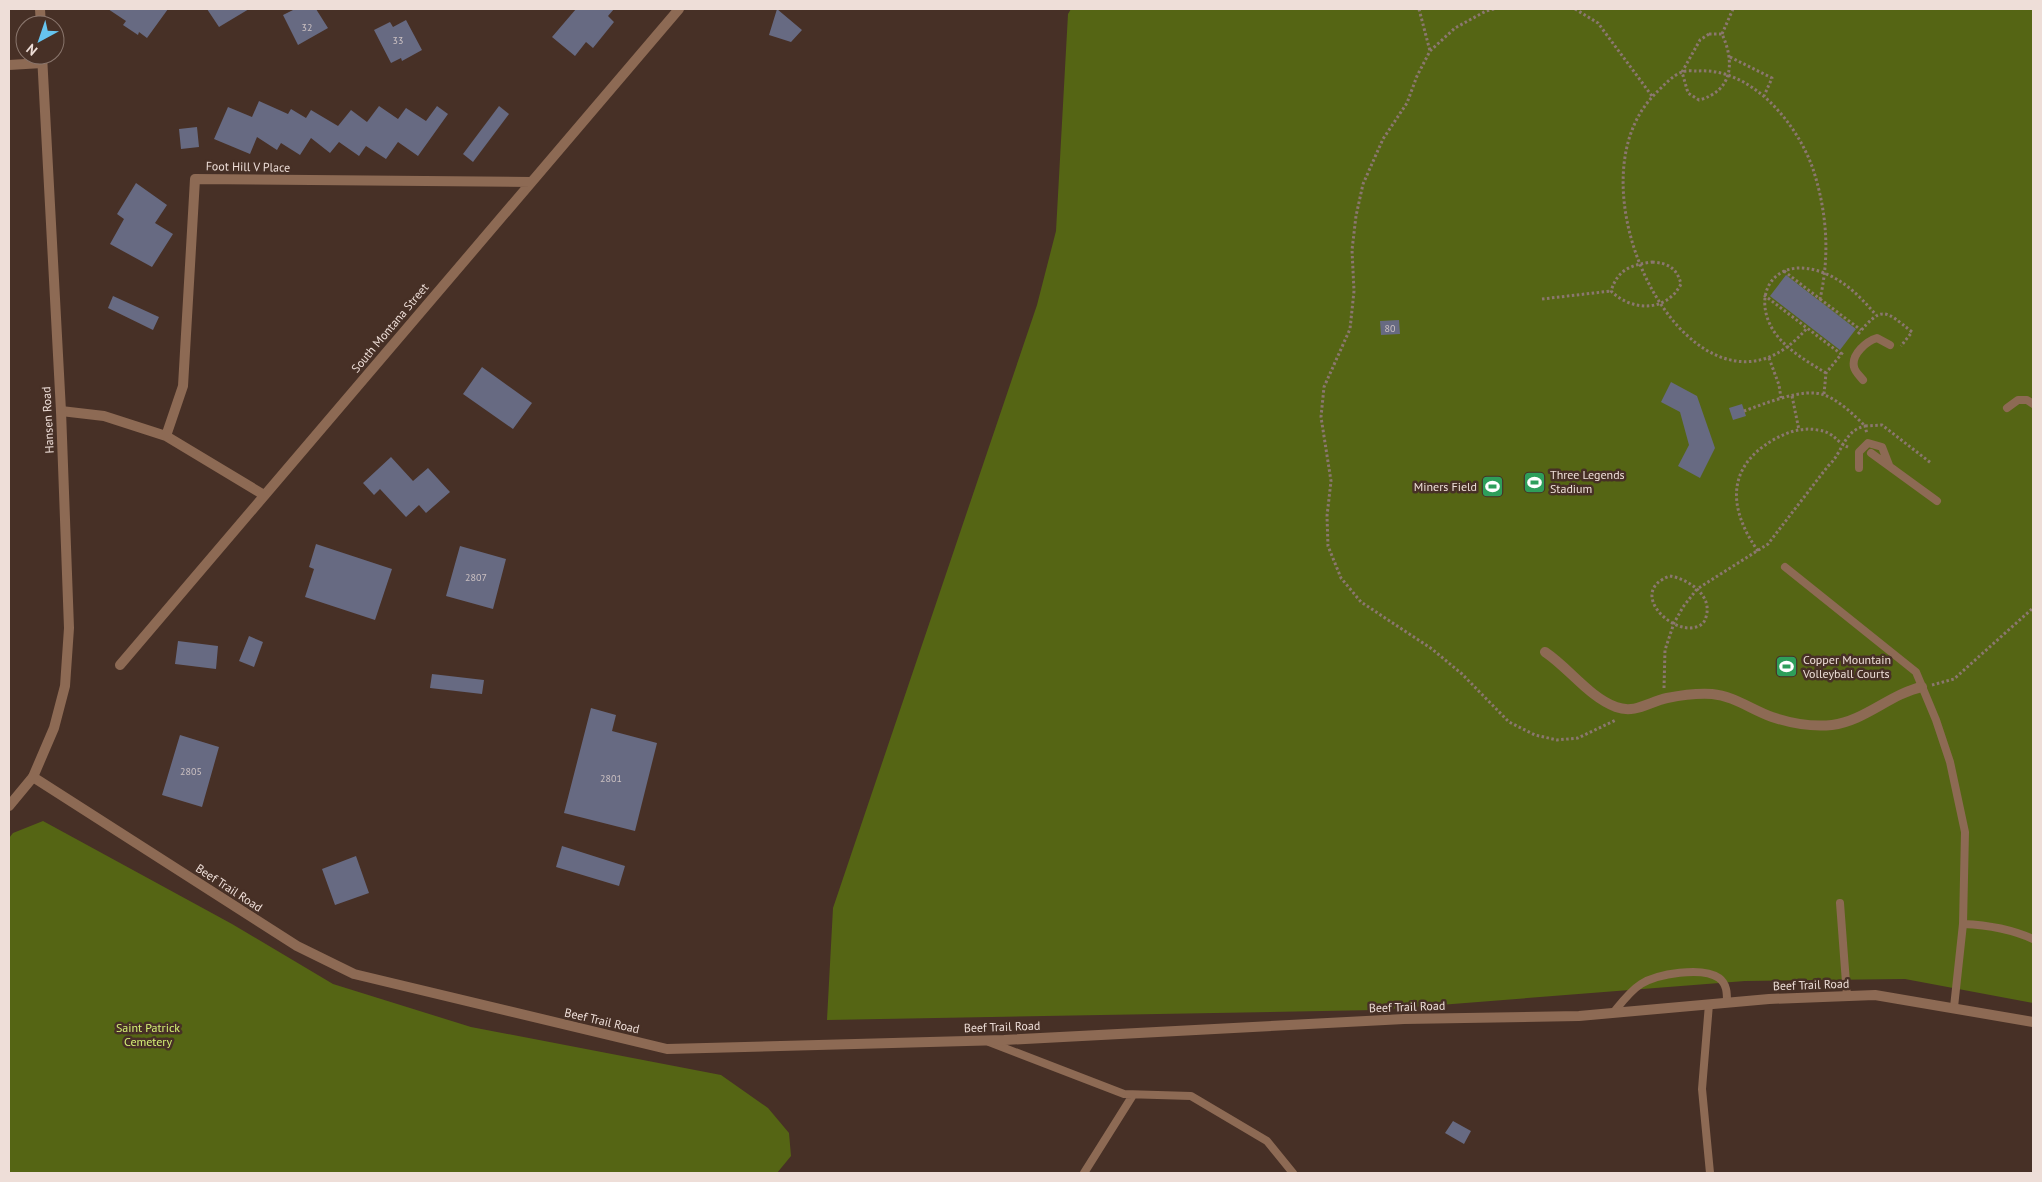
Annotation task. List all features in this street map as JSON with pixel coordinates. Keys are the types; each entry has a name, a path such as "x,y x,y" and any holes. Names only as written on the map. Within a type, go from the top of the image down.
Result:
{"street":[{"name":"South Montana Street","path":"120,664 679,9"},
{"name":"Hansen Road","path":"33,777 54,728 65,686 69,628 61,411 42,65"},
{"name":"Foot Hill V Place","path":"166,436 183,386 195,178 531,182"},
{"path":"61,411 104,416 166,436 264,496"},
{"path":"1545,652 1605,702 1631,711 1665,698 1693,694 1714,694 1740,702 1772,717 1803,724 1832,725 1851,720 1910,690 1922,687"},
{"path":"9,806 33,777"},
{"name":"Beef Trail Road","path":"33,777 297,946 354,974 667,1049 985,1041 1404,1019 1579,1016 1727,1002 1875,995 2033,1022"}],"lane":[{"path":"1863,380 1854,366 1854,360 1860,350 1868,340 1877,338 1890,345"},
{"path":"2007,408 2018,400 2028,400 2033,404"},
{"path":"1859,468 1859,452 1868,443 1882,447 1889,465"},
{"path":"1871,453 1936,501"},
{"path":"1785,567 1916,672 1922,687 1950,762 1965,832 1963,924 1954,1007"},
{"path":"1840,903 1846,996"},
{"path":"1963,924 1989,926 2033,938"},
{"path":"1614,1012 1631,992 1652,978 1701,971 1719,978 1723,982 1727,990 1727,1002"},
{"path":"1709,1004 1702,1089 1710,1173"},
{"path":"985,1041 1124,1094 1191,1096 1267,1140 1293,1173"},
{"path":"1084,1173 1132,1095"}],"path":[{"path":"1419,9 1430,51"},
{"path":"1494,9 1486,11 1455,28 1430,51 1417,76 1407,103 1383,139 1363,184 1356,216 1352,250 1354,291 1350,329 1324,387 1321,417 1331,481 1327,516 1328,546 1341,578 1361,602 1432,649 1462,674 1509,722 1535,735 1557,740 1578,738 1631,711"},
{"path":"1574,9 1598,23 1652,96"},
{"path":"1682,72 1688,93 1699,100 1718,91 1730,67 1730,57 1722,34 1733,9"},
{"path":"1722,34 1709,34 1700,40 1682,72 1652,96 1636,120 1626,146 1623,171 1628,232 1639,264 1659,304 1682,331 1699,346 1723,357 1747,362 1770,358 1788,347 1807,328"},
{"path":"1730,57 1772,78 1764,96"},
{"path":"1682,72 1713,70 1727,75 1764,96 1783,116 1800,141 1812,167 1826,224 1826,274 1820,299"},
{"path":"1542,298 1611,291 1630,304 1640,306 1659,304 1669,300 1681,284 1679,275 1672,267 1663,262 1639,264 1629,266 1622,271 1611,291"},
{"path":"1826,373 1788,347 1774,331 1766,313 1764,295 1771,281 1784,271 1804,268 1826,274 1840,280 1861,297 1876,315"},
{"path":"1784,271 1862,330"},
{"path":"1764,295 1841,354"},
{"path":"1770,358 1782,398"},
{"path":"1744,411 1782,398 1824,394 1854,415 1865,426 1868,443"},
{"path":"1792,396 1799,430"},
{"path":"1665,698 1663,676 1666,650 1674,623 1697,589 1768,544 1828,466 1838,457 1841,445 1855,428 1882,425 1930,463"},
{"path":"1758,551 1745,533 1737,509 1736,492 1741,474 1751,456 1783,435 1799,430 1826,431 1836,436 1841,445"},
{"path":"1670,576 1682,578 1697,589 1708,606 1705,621 1698,627 1689,629 1674,623 1660,614 1653,603 1651,591 1658,580 1670,576"},
{"path":"1934,685 1954,679 2033,608"}],"green space":[{"path":"1071,9 2033,9 2033,1003 1905,979 1745,981 1376,1010 827,1020 833,908 1037,305 1056,231 1068,14"},
{"name":"Saint Patrick Cemetery","path":"43,821 232,924 333,984 471,1027 721,1075 768,1108 789,1133 791,1156 777,1173 9,1173 9,838 13,833"}],"building":[{"path":"108,9 168,9 147,38 139,32 138,35 123,25 126,21"},
{"path":"207,9 249,9 219,27"},
{"path":"295,9 316,9 328,28 298,45 283,15"},
{"path":"576,9 614,9 608,16 614,22 593,48 586,42 575,56 552,37"},
{"path":"777,9 802,30 791,42 769,35"},
{"path":"406,20 422,50 402,61 401,58 391,63 374,30 390,22 393,27"},
{"path":"259,101 288,114 291,109 306,118 311,110 338,126 351,110 367,122 379,106 398,119 406,108 426,121 437,106 448,114 418,156 398,142 386,159 366,146 359,156 339,142 330,153 311,138 300,155 281,143 277,150 257,137 250,154 214,139 228,107 252,117"},
{"path":"499,106 509,114 473,162 463,154"},
{"path":"197,127 199,147 181,149 179,129"},
{"path":"136,183 167,205 155,223 173,234 152,267 110,244 124,219 117,214"},
{"path":"1786,275 1856,329 1840,350 1770,296"},
{"path":"113,296 159,317 153,330 108,308"},
{"path":"1399,320 1400,334 1381,335 1380,321"},
{"path":"482,367 532,403 513,429 463,394"},
{"path":"1671,382 1697,396 1715,448 1700,478 1678,466 1689,445 1680,412 1661,402"},
{"path":"1742,404 1746,416 1733,420 1729,408"},
{"path":"391,457 413,481 428,468 450,492 426,513 419,505 406,517 380,489 374,495 363,483"},
{"path":"316,544 392,569 375,620 305,597 314,569 309,567"},
{"path":"460,546 506,559 493,609 446,596"},
{"path":"249,636 263,642 254,667 239,661"},
{"path":"178,641 218,646 216,669 175,664"},
{"path":"432,674 484,680 482,694 430,688"},
{"path":"591,708 616,715 612,731 657,743 635,831 564,813"},
{"path":"180,735 219,747 202,807 162,795"},
{"path":"562,846 625,866 619,886 556,867"},
{"path":"356,856 369,893 335,905 322,869"},
{"path":"1453,1121 1471,1131 1464,1144 1445,1133"}],"place":[{"name":"Three Legends Stadium","path":"1534,482"},
{"name":"Miners Field","path":"1493,487"},
{"name":"Copper Mountain Volleyball Courts","path":"1787,667"}]}
